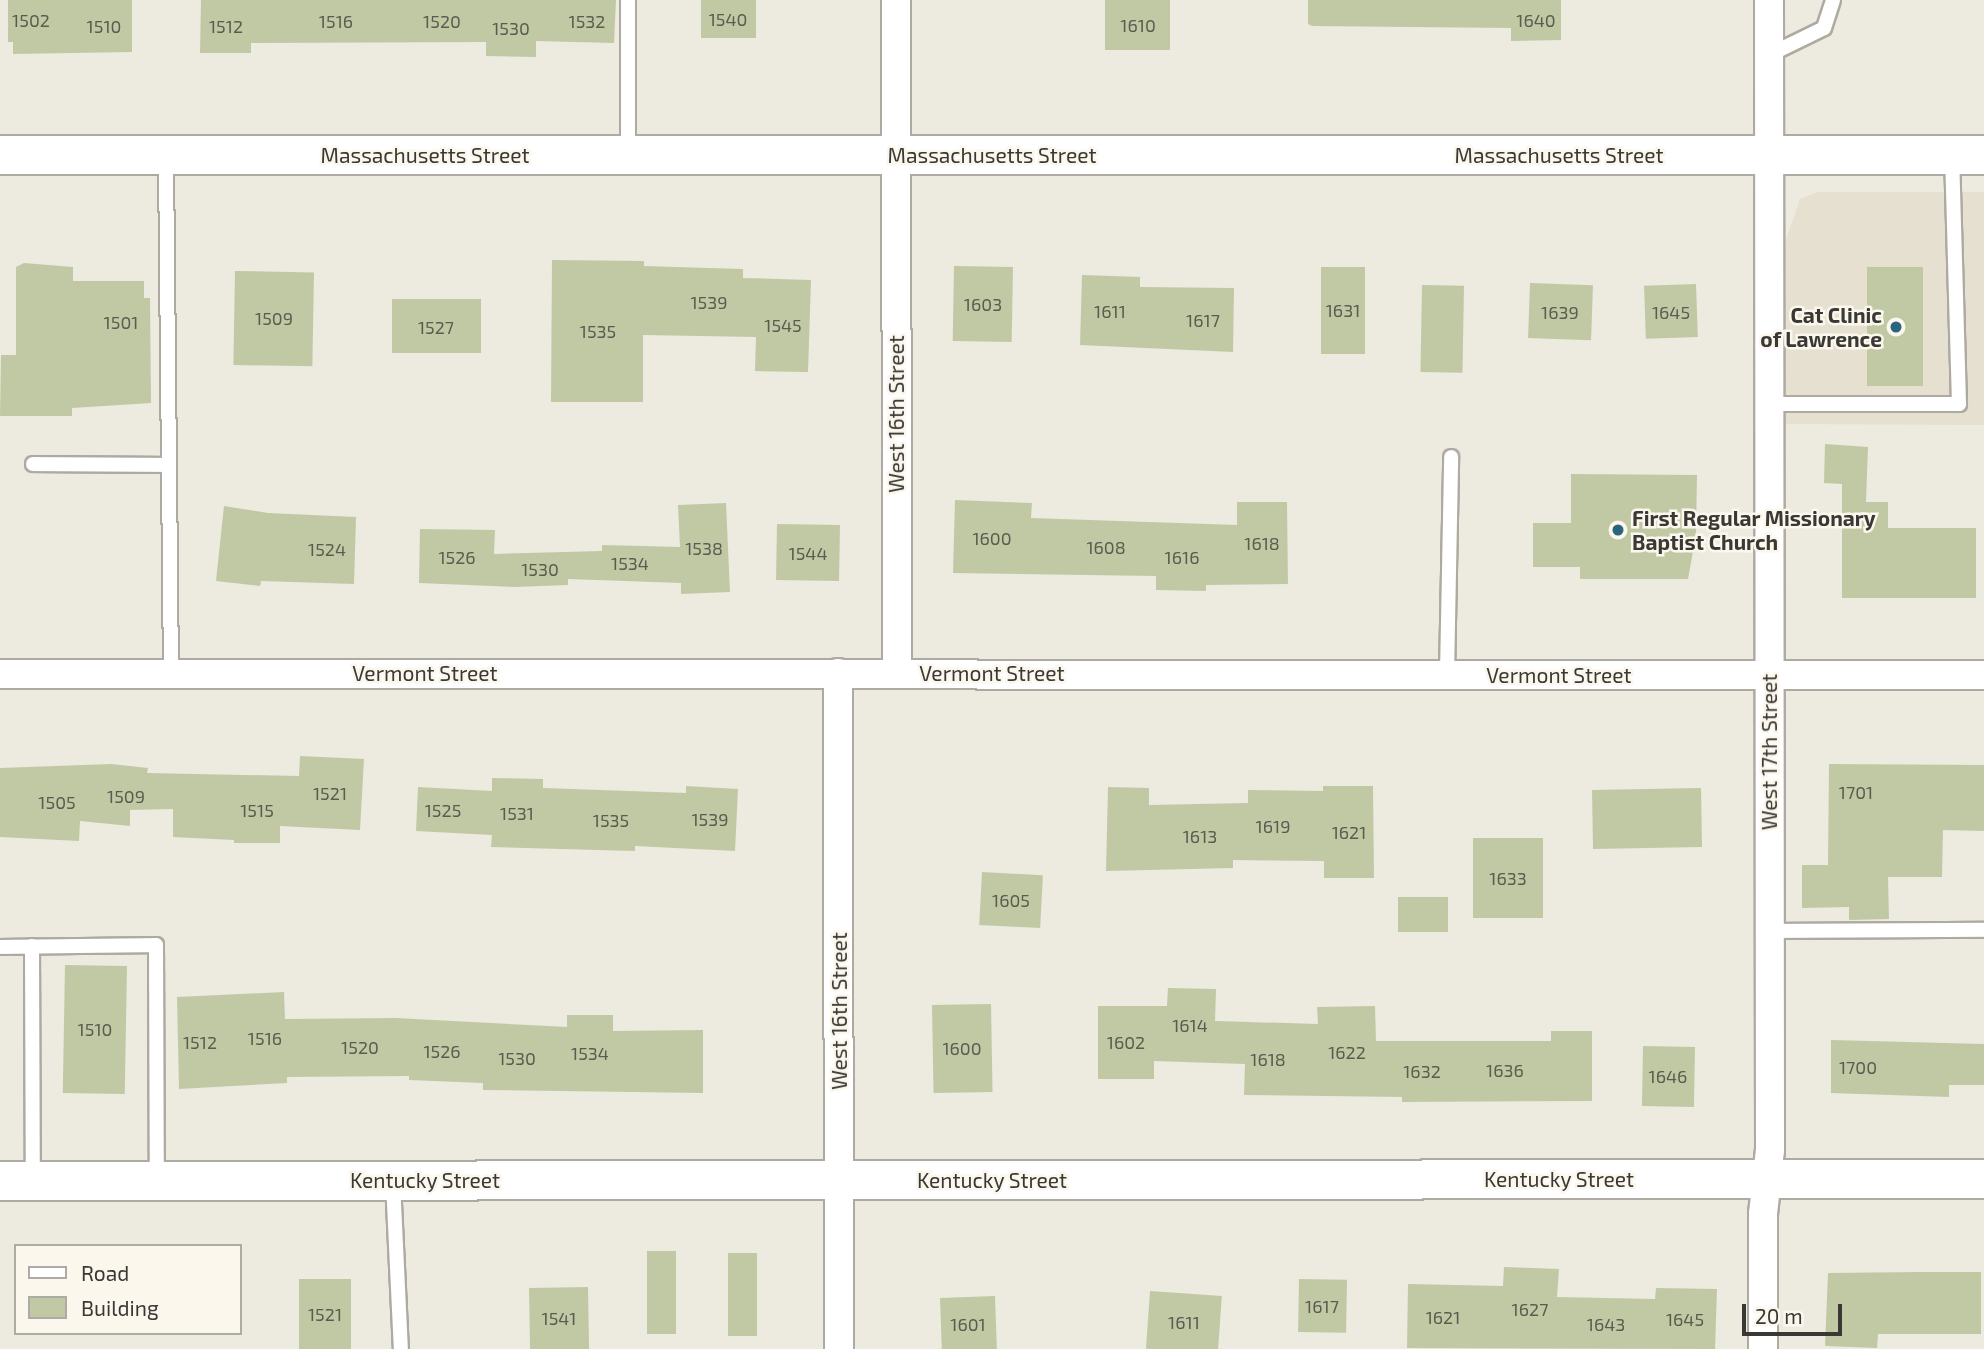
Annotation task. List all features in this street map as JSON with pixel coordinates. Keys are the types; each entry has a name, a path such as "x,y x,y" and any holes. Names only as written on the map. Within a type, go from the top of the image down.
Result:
{"main road":[{"name":"Massachusetts Street","path":"0,155 1968,155"},
{"name":"Kentucky Street","path":"16,1181 1984,1179"}],"street":[{"name":"West 16th Street","path":"896,0 897,673"},
{"name":"West 17th Street","path":"1763,1349 1769,931 1769,0"},
{"name":"West 16th Street","path":"838,673 839,1349"},
{"name":"Vermont Street","path":"0,674 1984,675"}],"lane":[{"path":"628,0 628,155"},
{"path":"1769,55 1824,28 1833,0"},
{"path":"166,155 171,674"},
{"path":"1769,404 1959,404 1968,155"},
{"path":"1447,675 1451,457"},
{"path":"33,464 169,465"},
{"path":"1769,931 1984,930"},
{"path":"0,947 156,944 157,1181"},
{"path":"16,1181 32,946"},
{"path":"393,1180 401,1349"}],"shaded area":[{"path":"1818,192 1984,192 1984,425 1784,424 1785,243 1800,199"}],"building":[{"path":"8,0 132,0 132,52 13,54 13,42 8,42"},
{"path":"201,0 616,0 614,43 536,41 536,57 486,56 486,42 251,43 251,53 200,53"},
{"path":"701,0 756,0 756,38 701,38"},
{"path":"1105,0 1170,0 1170,50 1105,50"},
{"path":"1308,0 1561,0 1561,40 1511,41 1511,28 1312,26 1308,24"},
{"path":"552,260 644,261 644,266 743,269 743,278 811,280 808,372 755,371 756,337 643,335 643,402 551,402"},
{"path":"24,263 73,267 73,281 144,281 144,298 150,298 151,403 72,408 72,416 0,416 1,355 16,355 16,267"},
{"path":"954,266 1013,267 1012,342 953,341"},
{"path":"1321,267 1365,267 1365,354 1321,354"},
{"name":"Cat Clinic of Lawrence","path":"1867,267 1923,267 1923,386 1867,386"},
{"path":"235,271 314,272 312,366 233,365"},
{"path":"1082,275 1140,277 1140,287 1234,288 1233,352 1080,345"},
{"path":"1530,283 1593,285 1591,340 1528,338"},
{"path":"1696,284 1698,337 1646,339 1644,286"},
{"path":"1422,285 1464,286 1462,373 1420,372"},
{"path":"392,299 481,299 481,353 392,353"},
{"path":"1825,444 1868,447 1866,502 1888,502 1888,528 1976,528 1976,598 1842,598 1842,484 1824,483"},
{"name":"First Regular Missionary Baptist Church","path":"1571,474 1697,475 1696,535 1688,579 1580,579 1580,567 1533,567 1533,523 1571,523"},
{"path":"955,500 1032,503 1031,518 1237,525 1237,502 1287,502 1288,584 1206,585 1206,591 1156,590 1156,576 953,573"},
{"path":"726,503 730,592 681,594 681,583 568,579 568,585 514,587 419,583 420,529 495,530 494,554 602,551 602,545 680,547 678,505"},
{"path":"224,506 268,513 356,517 354,584 261,581 260,586 216,581"},
{"path":"777,524 840,525 839,581 776,580"},
{"path":"300,756 364,759 360,830 280,826 280,843 234,843 234,840 173,837 173,809 130,810 130,826 80,821 79,841 0,837 0,768 111,764 148,768 147,773 299,776"},
{"path":"1829,764 1984,765 1984,831 1943,830 1942,877 1888,877 1889,919 1849,920 1849,907 1802,908 1802,865 1828,865"},
{"path":"492,778 543,779 543,788 686,793 686,786 738,789 735,851 635,846 635,851 491,847 492,835 416,831 418,787 492,791"},
{"path":"1323,786 1373,786 1374,878 1324,878 1324,861 1233,860 1233,868 1106,871 1108,787 1149,788 1149,805 1248,803 1248,790 1323,791"},
{"path":"1701,788 1702,847 1593,849 1592,790"},
{"path":"1473,838 1543,838 1543,918 1473,918"},
{"path":"982,872 1043,875 1040,928 979,925"},
{"path":"1398,897 1448,897 1448,932 1398,932"},
{"path":"65,965 127,966 125,1094 63,1093"},
{"path":"1168,988 1216,989 1215,1021 1318,1024 1317,1007 1375,1006 1376,1041 1551,1041 1551,1031 1592,1031 1592,1101 1402,1102 1402,1097 1244,1095 1245,1064 1154,1061 1154,1079 1098,1079 1098,1006 1167,1006"},
{"path":"284,992 285,1019 396,1018 567,1027 567,1015 613,1015 613,1031 703,1030 703,1093 483,1090 483,1083 409,1080 409,1076 287,1077 287,1083 179,1089 177,997"},
{"path":"991,1004 993,1092 934,1093 932,1005"},
{"path":"1831,1040 1984,1044 1984,1085 1949,1085 1949,1097 1831,1093"},
{"path":"1643,1046 1695,1047 1694,1107 1642,1106"},
{"path":"647,1251 676,1251 676,1334 647,1334"},
{"path":"728,1253 757,1253 757,1336 728,1336"},
{"path":"1504,1267 1559,1269 1557,1297 1655,1299 1656,1288 1717,1289 1715,1349 1407,1348 1408,1284 1503,1286"},
{"path":"1981,1272 1981,1334 1878,1334 1877,1348 1825,1346 1828,1273"},
{"path":"299,1279 351,1279 351,1349 299,1349"},
{"path":"1299,1279 1347,1280 1346,1333 1298,1332"},
{"path":"588,1287 589,1349 530,1349 529,1288"},
{"path":"1150,1291 1222,1296 1218,1349 1146,1349"},
{"path":"995,1296 997,1349 942,1349 940,1298"}],"place":[{"name":"Cat Clinic of Lawrence","path":"1896,327"},
{"name":"First Regular Missionary Baptist Church","path":"1618,530"}]}
